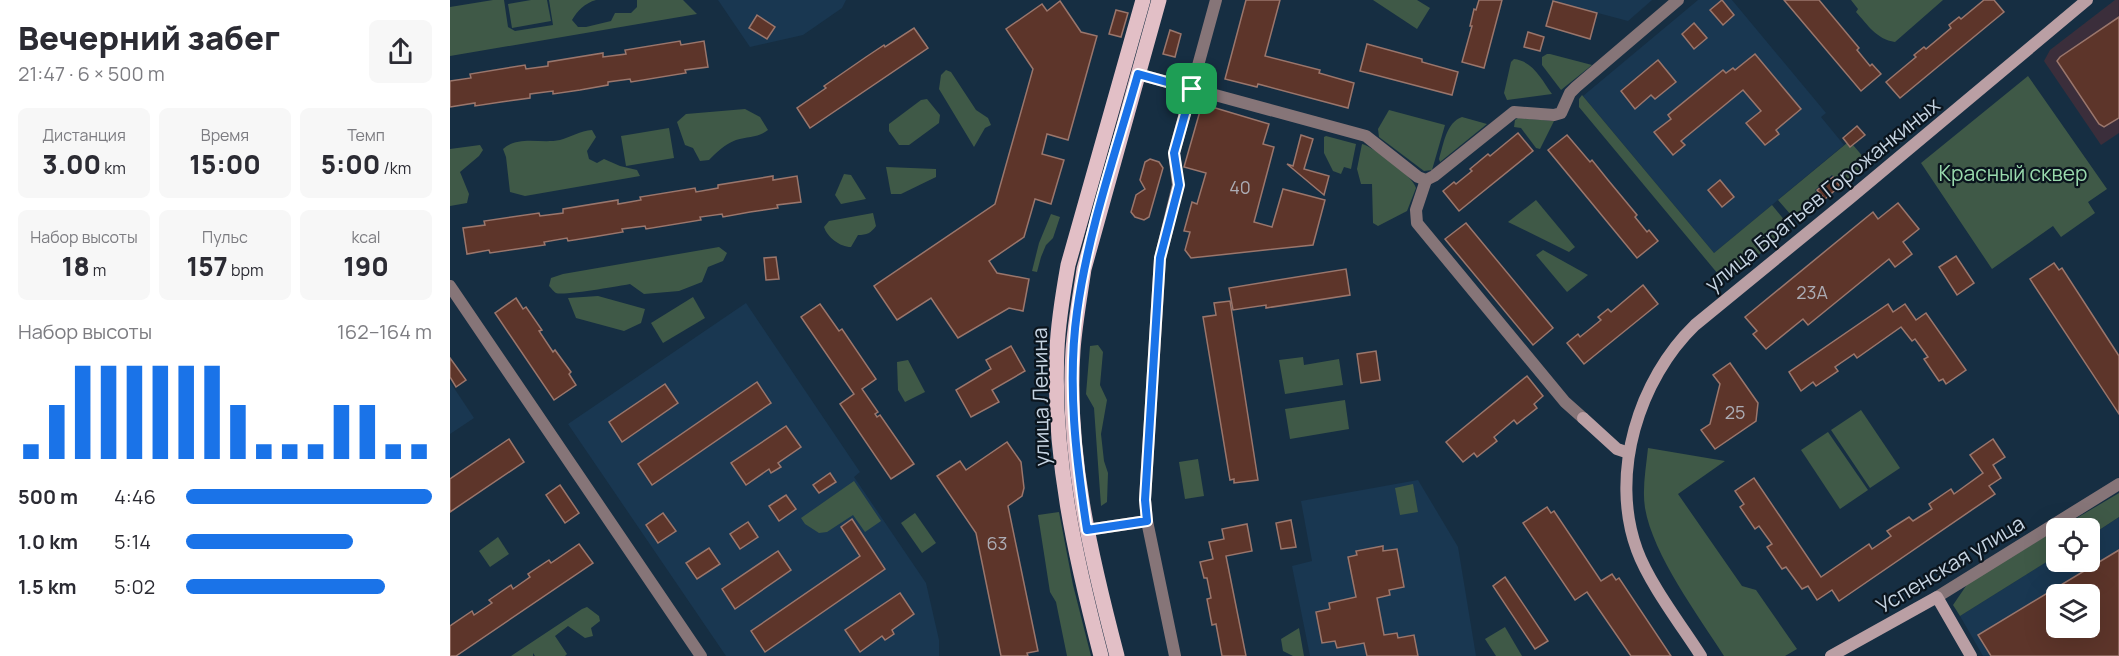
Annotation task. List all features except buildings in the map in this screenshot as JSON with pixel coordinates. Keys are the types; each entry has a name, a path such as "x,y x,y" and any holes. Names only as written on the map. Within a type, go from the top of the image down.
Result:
{"main road":[{"name":"улица Ленина","path":"1101,656 1079,571 1065,495 1057,394 1057,350 1060,309 1068,265 1143,0"},
{"name":"улица Ленина","path":"1117,656 1096,576 1077,463 1073,352 1084,269 1159,0"}],"street":[{"path":"1175,656 1147,521 1145,500 1160,258 1179,185 1174,153 1215,0"},
{"path":"1629,453 1617,449 1565,402 1417,223 1416,210 1426,180 1514,112 1554,116 1561,113 1570,93 1576,87 1678,0"},
{"name":"улица Братьев Горожанкиных","path":"1701,656 1649,574 1637,549 1628,511 1629,453 1639,415 1662,368 1682,338 1695,324 2087,0"},
{"path":"1138,74 1366,136 1418,177 1426,180"},
{"path":"450,286 701,656"},
{"name":"Успенская улица","path":"1831,656 1936,597 2119,484"},
{"path":"1087,530 1147,521"},
{"path":"1936,597 1971,656"}],"shaded area":[{"path":"718,0 846,0 842,8 803,35 750,47"},
{"path":"1549,0 1652,0 1628,21"},
{"path":"1698,0 1732,0 1826,113 1821,117 1844,145 1714,253 1583,96"},
{"path":"2115,0 2119,0 2119,133 2101,145 2044,61 2050,50"},
{"path":"746,303 860,472 854,477 926,583 939,640 939,656 726,656 568,424"},
{"path":"450,382 474,418 450,434"},
{"path":"1418,480 1458,547 1476,656 1310,656 1292,566 1312,561 1301,501"},
{"path":"2119,517 2119,656 1983,656 1960,616 2046,562 2046,572 2100,572 2100,529"}],"green space":[{"path":"504,0 508,27 515,31 553,25 549,0 596,0 585,5 572,20 578,27 611,21 615,13 631,13 637,7 637,0 683,0 697,14 450,56 450,7"},
{"path":"547,0 551,21 512,28 508,4"},
{"path":"1373,0 1417,0 1430,8 1417,29"},
{"path":"1851,0 1943,0 1895,42 1873,31 1856,12 1858,9"},
{"path":"1547,54 1592,65 1561,90 1542,65 1542,57"},
{"path":"1514,59 1532,67 1552,94 1507,100 1504,93 1511,62"},
{"path":"946,70 951,72 976,110 988,118 991,125 985,128 974,147 939,89 941,75"},
{"name":"Красный сквер","path":"2028,76 2107,189 2088,202 2095,213 2061,237 2053,226 1992,269 1921,163"},
{"path":"1582,95 1714,253 1772,205 1790,227 1788,231 1728,280 1723,280 1579,107 1579,99"},
{"path":"927,99 940,115 939,123 909,145 899,145 889,131 889,124 921,100"},
{"path":"745,109 760,117 768,130 757,136 732,142 721,148 709,160 700,161 693,148 685,145 677,122 686,114"},
{"path":"1389,110 1445,125 1432,170 1424,171 1379,137 1378,129"},
{"path":"1462,117 1487,124 1440,162 1444,140 1449,129"},
{"path":"1518,118 1554,121 1540,149 1536,148 1521,128 1514,127 1515,120"},
{"path":"669,128 674,158 626,166 621,136"},
{"path":"592,130 596,137 587,151 589,159 597,163 604,159 637,170 640,176 525,196 510,192 503,149 516,142 560,140"},
{"path":"1324,137 1356,144 1351,169 1344,167 1341,174 1333,171 1324,153"},
{"path":"1847,143 1850,147 1853,145 1865,159 1871,157 1873,160 1842,186 1832,175 1815,190 1824,201 1798,223 1778,200"},
{"path":"1362,144 1375,150 1408,176 1416,188 1407,211 1378,226 1373,223 1372,184 1361,184 1357,169"},
{"path":"480,145 483,150 479,156 460,172 469,194 467,203 450,206 450,149"},
{"path":"886,167 936,169 936,177 901,194 891,194"},
{"path":"844,174 851,175 866,199 841,204 835,195"},
{"path":"1536,200 1575,247 1569,252 1508,222"},
{"path":"873,213 876,226 864,235 858,235 851,247 834,241 824,227 829,221"},
{"path":"1051,214 1060,217 1053,238 1046,245 1037,272 1032,271 1039,243"},
{"path":"719,247 727,253 723,261 708,267 702,282 679,291 644,294 630,284 561,294 549,286 551,278 563,274"},
{"path":"1543,250 1588,275 1567,292 1536,255"},
{"path":"598,296 645,309 641,323 624,331 576,318 568,298"},
{"path":"693,297 705,318 663,343 651,323"},
{"path":"1098,345 1103,352 1100,385 1107,400 1101,434 1104,461 1108,473 1107,502 1101,506 1094,408 1086,394 1090,346"},
{"path":"1303,357 1304,365 1339,359 1343,385 1285,394 1279,360"},
{"path":"908,360 925,392 905,402 898,390 897,362"},
{"path":"1345,400 1349,429 1290,439 1285,409"},
{"path":"1861,410 1900,468 1870,488 1831,430"},
{"path":"1828,432 1868,490 1840,509 1801,450"},
{"path":"1648,448 1725,461 1678,494 1742,586 1756,590 1797,649 1785,656 1724,656 1667,565 1650,526 1644,493"},
{"path":"1198,459 1204,496 1185,499 1179,462"},
{"path":"854,481 881,521 865,532 853,515 827,532 819,533 805,524 801,518"},
{"path":"1413,484 1418,512 1400,515 1395,488"},
{"path":"2119,493 2119,517 2100,529 2100,518 2077,518"},
{"path":"1059,512 1073,585 1091,656 1067,656 1056,602 1050,592 1038,515"},
{"path":"915,513 936,543 922,553 901,523"},
{"path":"2046,536 2046,562 1960,616 1953,605 1968,583"},
{"path":"498,537 509,554 490,567 479,551"},
{"path":"587,607 599,616 600,621 591,628 593,636 585,638 568,626 555,636 567,654 565,656 535,656 533,653 533,656 511,656 582,609"},
{"path":"1505,627 1522,656 1496,656 1485,639"},
{"path":"1299,628 1304,656 1293,656 1283,651 1281,639"}],"route":[{"path":"1138,74 1192,89 1174,153 1179,185 1160,258 1145,500 1147,521 1087,530 1077,463 1073,392 1073,352 1084,269 1138,74"}]}
